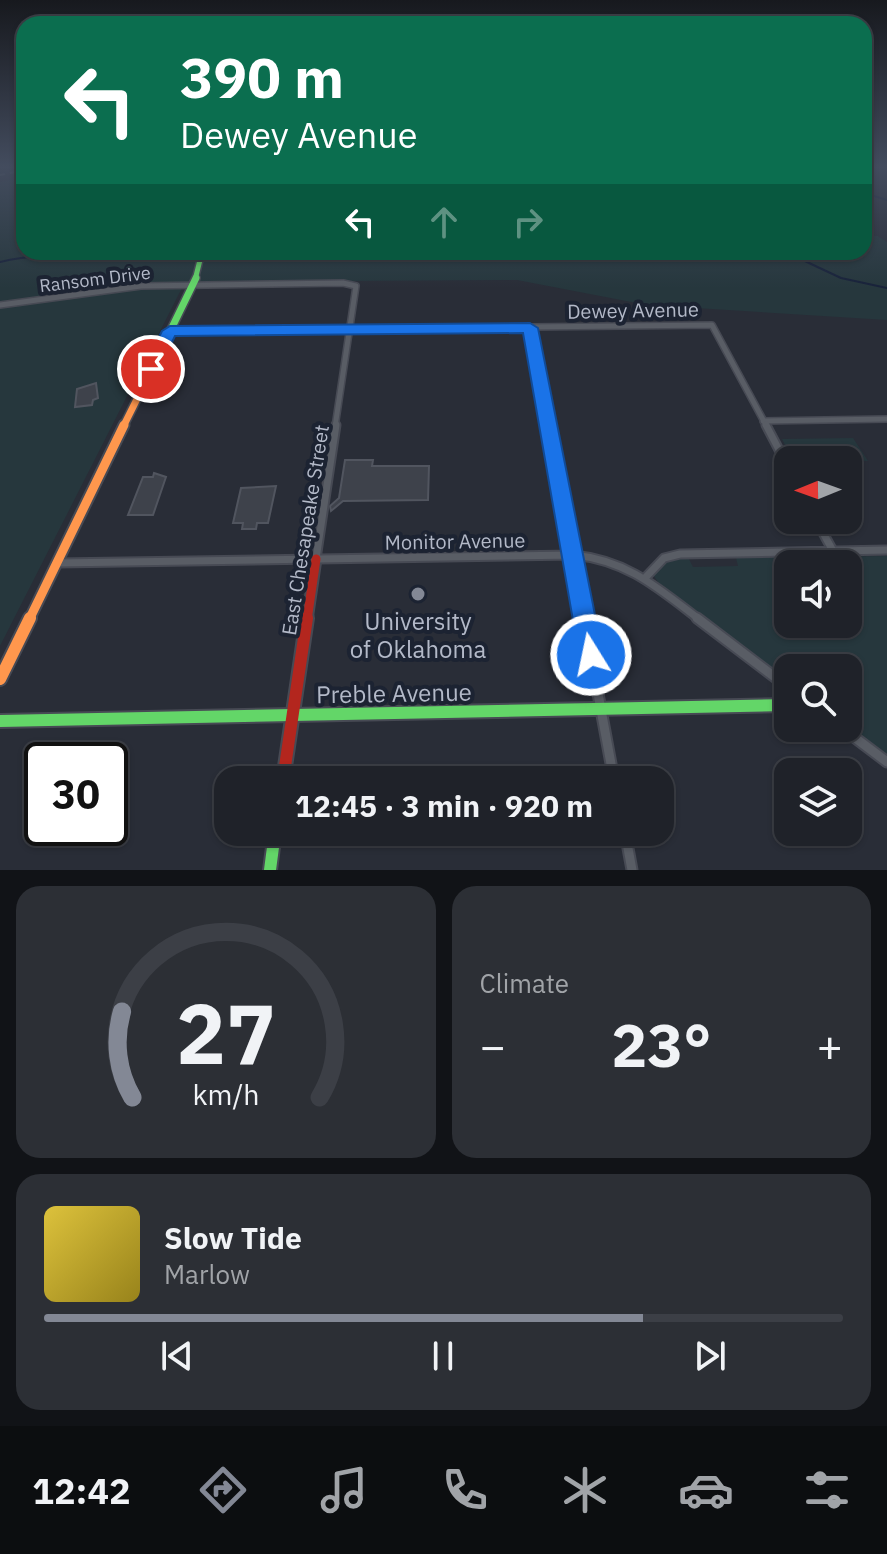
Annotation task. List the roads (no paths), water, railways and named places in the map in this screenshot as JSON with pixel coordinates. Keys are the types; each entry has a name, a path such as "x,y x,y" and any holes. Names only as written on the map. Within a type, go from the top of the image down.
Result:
{"street":[{"path":"0,679 193,284 200,260"},
{"name":"Ransom Drive","path":"0,305 124,287 193,284 355,285"},
{"name":"East Chesapeake Street","path":"285,766 355,285"},
{"name":"Dewey Avenue","path":"170,331 712,325 763,421"},
{"path":"530,328 611,766"},
{"path":"122,378 129,371 151,369"},
{"path":"777,446 763,421 887,419"},
{"path":"862,550 887,550"},
{"path":"645,578 664,558 680,554 774,552"},
{"name":"Monitor Avenue","path":"57,563 573,555 603,558 645,578 774,676"},
{"name":"Preble Avenue","path":"0,721 774,705"},
{"path":"861,742 887,762"},
{"path":"270,870 273,846"},
{"path":"628,846 632,870"}],"waterway":[{"path":"0,262 16,259"},
{"path":"803,260 841,278 887,288"}],"place":[{"name":"University of Oklahoma","path":"418,594"}]}
